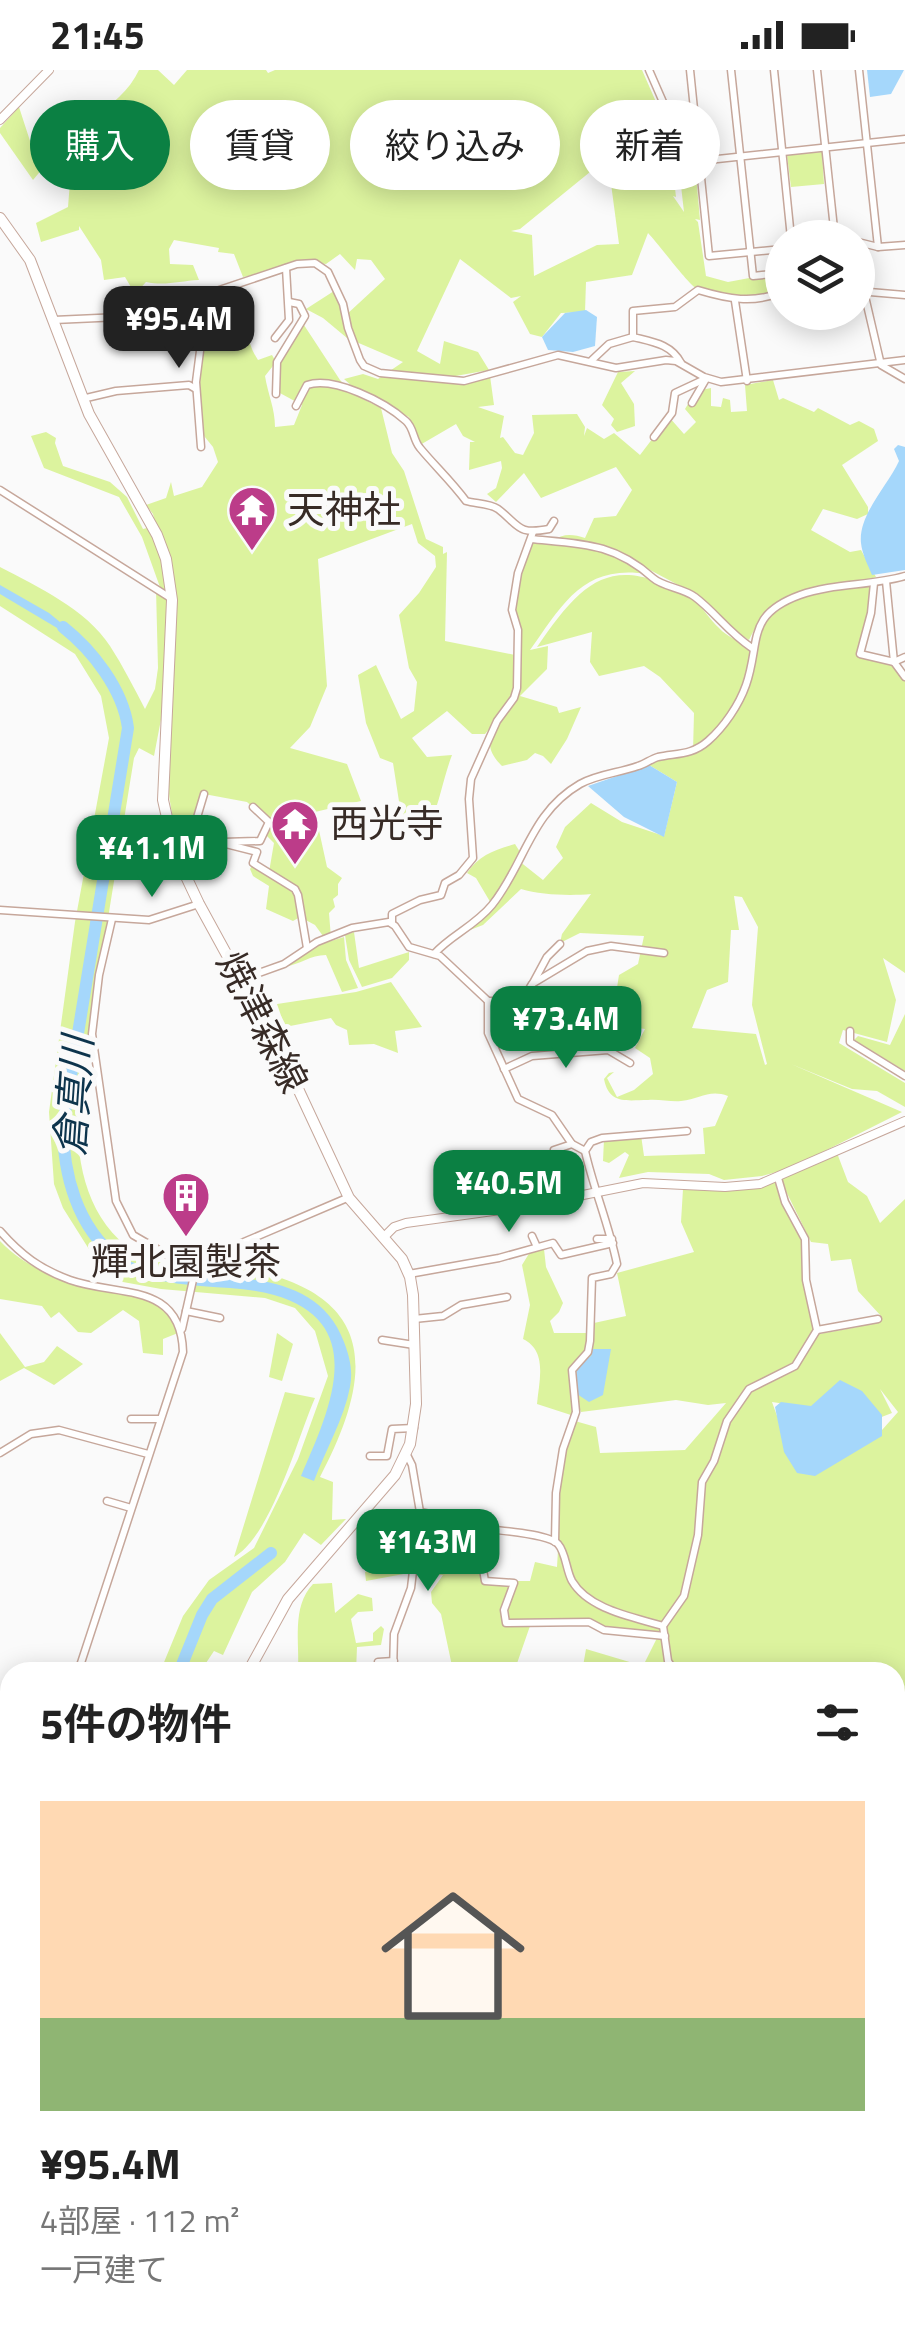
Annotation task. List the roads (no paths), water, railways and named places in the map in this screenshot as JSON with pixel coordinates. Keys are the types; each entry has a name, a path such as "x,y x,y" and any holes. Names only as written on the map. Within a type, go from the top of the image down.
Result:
{"main road":[{"name":"焼津森線","path":"0,218 30,260 100,438 157,534 166,559 172,600 163,800 176,853 199,904 286,1062 349,1198 402,1259 409,1274 415,1345 414,1428 406,1455 396,1475 288,1599 253,1662"}],"street":[{"path":"0,120 49,70"},
{"path":"648,70 662,100"},
{"path":"690,70 693,100"},
{"path":"732,70 753,276 765,275"},
{"path":"774,70 790,220"},
{"path":"817,70 833,220"},
{"path":"859,70 878,247"},
{"path":"720,159 905,139"},
{"path":"702,190 709,256 765,251"},
{"path":"875,246 905,245"},
{"path":"54,320 134,318 306,263 323,266 343,304 360,360 380,373 453,381 558,355 616,368 666,360 721,382 905,360"},
{"path":"275,338 289,320 286,268"},
{"path":"632,337 633,311 675,307 698,290 736,301 765,298"},
{"path":"875,292 905,295"},
{"path":"190,301 188,309 200,351 197,390 201,447"},
{"path":"736,301 747,381"},
{"path":"276,394 277,362 305,316 298,304 289,302"},
{"path":"871,330 881,365 905,379"},
{"path":"591,361 609,344 632,337 662,344 676,353 682,364"},
{"path":"692,403 707,378"},
{"path":"654,437 672,413 675,393 707,378"},
{"path":"296,406 306,386 315,383 347,387 410,426 421,450 436,462 466,500 495,506 516,529 532,535 624,555 648,570 653,578 698,600 729,632 752,648"},
{"path":"82,398 189,385 197,390"},
{"path":"0,490 172,600"},
{"path":"532,535 549,529 554,520"},
{"path":"532,535 518,573 512,610 518,630 517,688 471,779 469,828 473,858 459,875 445,883 442,894 392,914 392,924 409,946 434,954 488,1001 522,1001 547,956 560,944"},
{"path":"434,954 472,926 496,900 536,824 572,790 652,759 688,753 710,739 738,704 745,688 759,624 787,600 820,590 905,576"},
{"path":"886,581 894,662 905,677"},
{"path":"874,583 860,654 894,662 905,656"},
{"path":"204,794 190,842 197,844 206,839 257,852 253,863 295,889 307,948"},
{"path":"223,843 260,841 269,822 253,808"},
{"path":"0,910 149,920 199,904"},
{"path":"112,920 99,975 92,1034 116,1201 133,1235 176,1260 197,1262 349,1198"},
{"path":"242,979 284,964 307,948 352,928 392,924"},
{"path":"532,984 597,947 664,953"},
{"path":"488,1001 488,1033 518,1098 552,1115 572,1144 586,1151"},
{"path":"850,1032 850,1042 905,1076"},
{"path":"504,1069 532,1056 608,1050 630,1063"},
{"path":"383,1238 394,1227 406,1223 662,1182 740,1187 778,1178 905,1122"},
{"path":"663,1626 605,1607 581,1592 571,1580 555,1542 556,1493 576,1412 572,1370 589,1350 592,1278 611,1274 617,1264 594,1192 586,1151 592,1142 602,1138 688,1131"},
{"path":"557,1162 554,1150 572,1144"},
{"path":"532,1176 538,1204"},
{"path":"669,1662 663,1626 684,1596 698,1536 698,1495 727,1422 749,1388 795,1366 817,1330 806,1280 805,1239 785,1202 778,1178"},
{"path":"0,1231 42,1269 90,1286 155,1298 182,1331"},
{"path":"532,1236 537,1246"},
{"path":"596,1239 612,1241"},
{"path":"409,1274 499,1258 553,1243 560,1255 612,1241"},
{"path":"81,1662 183,1352 182,1331 197,1262"},
{"path":"414,1320 443,1316 461,1305 507,1298"},
{"path":"186,1311 220,1318"},
{"path":"817,1330 878,1319"},
{"path":"382,1340 415,1345"},
{"path":"132,1419 160,1419"},
{"path":"370,1456 388,1456 392,1428 414,1428"},
{"path":"0,1453 31,1434 58,1430 148,1454"},
{"path":"378,1662 394,1661 397,1622 412,1588 420,1512 412,1466 406,1455"},
{"path":"107,1501 130,1508"},
{"path":"420,1512 555,1542"},
{"path":"475,1523 485,1581 514,1583 504,1610 506,1623 589,1622 604,1630 665,1636"}],"water":[{"path":"867,70 904,70 891,94 870,97"},
{"path":"586,310 597,317 595,346 573,352 548,350 542,337 565,313"},
{"path":"898,445 905,447 905,570 872,575 861,533 899,461 894,449"},
{"path":"0,585 49,613 94,650 0,594"},
{"path":"649,765 677,782 664,837 624,817 588,786"},
{"path":"94,1239 122,1258 154,1268 280,1285 306,1296 328,1315 344,1342 351,1381 314,1481 301,1476 322,1425 334,1372 333,1348 323,1326 304,1308 274,1295 166,1282 143,1275 121,1262"},
{"path":"593,1349 611,1349 603,1395 589,1402 577,1394 576,1365 591,1356"},
{"path":"840,1380 862,1391 882,1415 882,1436 815,1476 797,1473 784,1452 775,1407 781,1402 811,1406"}],"waterway":[{"name":"倉真川","path":"63,627 105,672 120,699 128,728 63,1125 66,1162 75,1198 92,1231 117,1258"},
{"name":"倉真川","path":"183,1662 212,1599 271,1553"}],"place":[{"name":"天神社","path":"252,552"},
{"name":"西光寺","path":"295,866"},
{"name":"輝北園製茶","path":"186,1238"}]}
